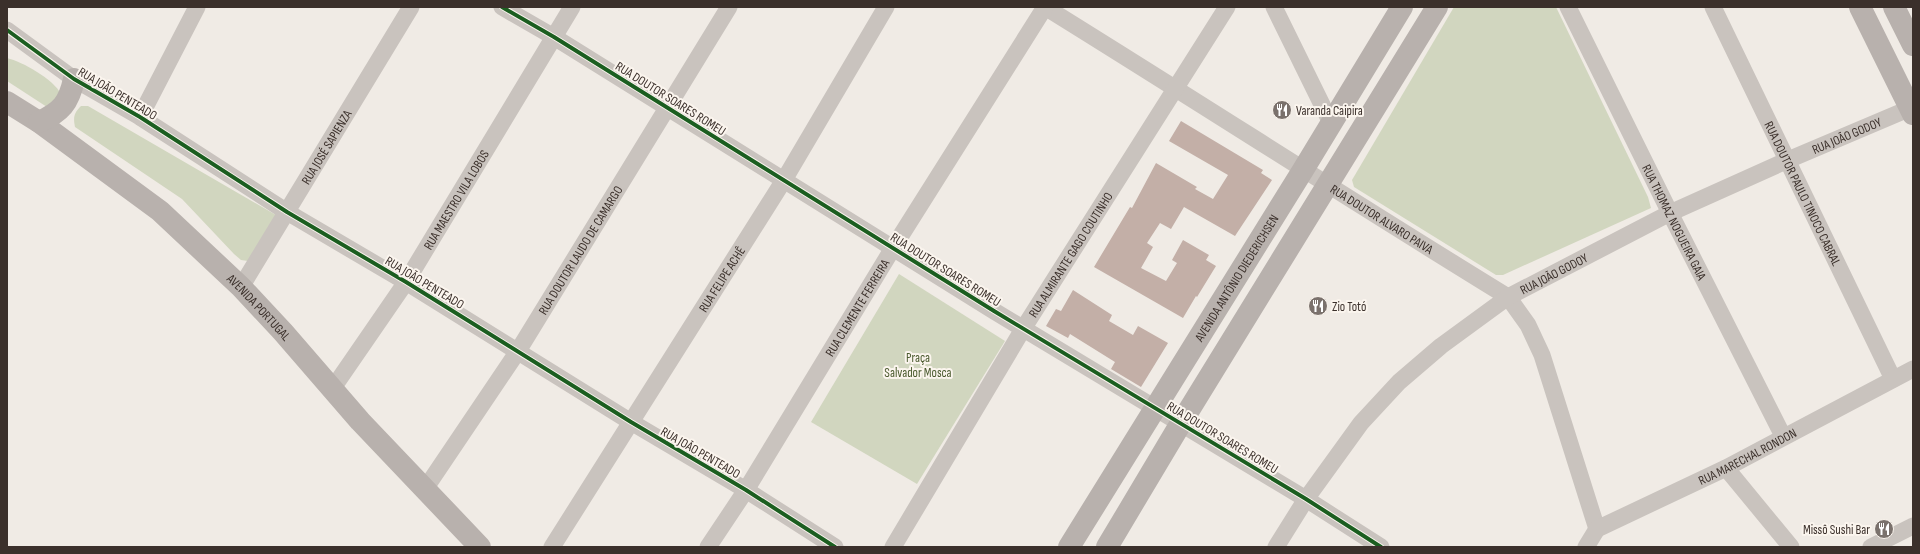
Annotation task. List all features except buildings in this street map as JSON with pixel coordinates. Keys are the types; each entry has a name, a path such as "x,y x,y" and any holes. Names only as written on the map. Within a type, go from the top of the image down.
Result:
{"main road":[{"name":"AVENIDA ANTÔNIO DIEDERICHSEN","path":"1069,547 1303,170 1402,7"},
{"path":"1107,547 1181,423 1437,7"},
{"path":"1860,7 1912,110"},
{"path":"1894,7 1913,45"},
{"path":"39,122 53,115 64,105 71,92 74,79"},
{"name":"AVENIDA PORTUGAL","path":"7,102 39,122 160,211 241,287 333,388 360,421 480,547"}],"street":[{"path":"140,117 197,7"},
{"name":"RUA JOSÉ SAPIENZA","path":"241,287 411,7"},
{"name":"RUA DOUTOR SOARES ROMEU","path":"502,7 554,37 1023,329 1306,499 1381,547"},
{"name":"RUA MAESTRO VILA LOBOS","path":"333,388 406,282 572,7"},
{"name":"RUA DOUTOR LAUDO DE CAMARGO","path":"425,489 518,351 729,7"},
{"name":"RUA FELIPE ACHÊ","path":"552,547 784,180 886,7"},
{"name":"RUA DOUTOR ALVARO PAIVA","path":"1045,7 1175,87 1327,186 1508,297 1528,325 1542,355 1597,529"},
{"name":"RUA CLEMENTE FERREIRA","path":"708,547 746,490 893,248 1045,7"},
{"name":"RUA ALMIRANTE GAGO COUTINHO","path":"893,547 1023,329 1227,7"},
{"path":"1274,7 1331,123"},
{"name":"RUA THOMAZ NOGUEIRA GAIA","path":"1568,7 1783,436"},
{"name":"RUA DOUTOR PAULO TINOCO CABRAL","path":"1713,7 1893,379"},
{"name":"RUA JOÃO PENTEADO","path":"7,30 74,79 140,117 287,212 406,282 631,422 746,490 835,547"},
{"name":"RUA JOÃO GODOY","path":"1276,547 1306,499 1361,423 1399,382 1441,346 1508,297 1670,213 1788,160 1912,110"},
{"name":"RUA MARECHAL RONDON","path":"1597,529 1726,468 1783,436 1913,369"},
{"path":"1726,468 1791,547"},
{"path":"1871,547 1913,526"},
{"path":"1586,547 1597,529"}],"green space":[{"path":"1454,7 1556,7 1648,197 1651,208 1503,275 1496,275 1354,187 1352,180"},
{"path":"7,58 21,63 45,77 61,94 47,107 7,81"},
{"path":"81,106 88,106 276,215 248,261 241,260 234,254 182,199 75,127 75,115"},
{"name":"Praça Salvador Mosca","path":"899,274 1005,341 917,484 811,422"}],"cycle path":[{"path":"502,7 554,37 994,311 1306,499 1381,547"},
{"path":"7,30 74,79 140,117 287,212 406,282 631,422 746,490 835,547"}],"place":[{"name":"Varanda Caipira","path":"1282,110"},
{"name":"Zio Totó","path":"1318,306"},
{"name":"Missô Sushi Bar","path":"1884,529"}]}
